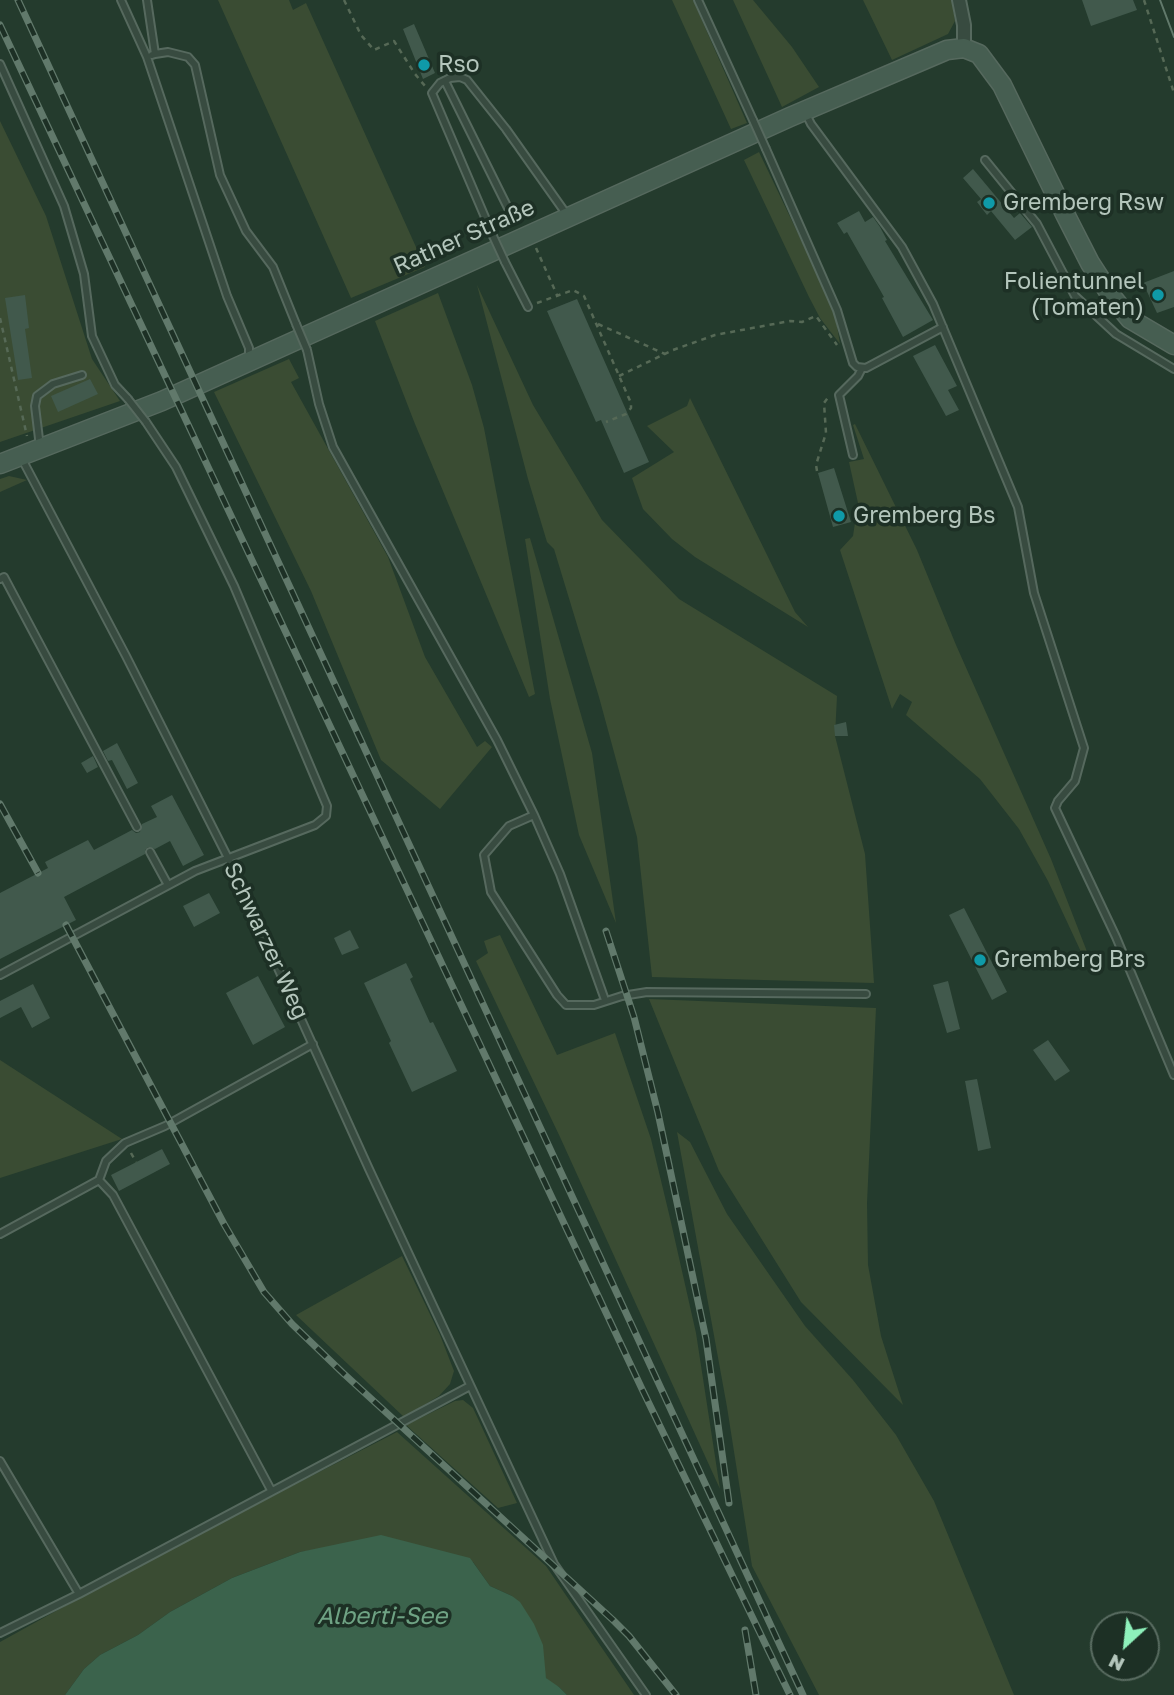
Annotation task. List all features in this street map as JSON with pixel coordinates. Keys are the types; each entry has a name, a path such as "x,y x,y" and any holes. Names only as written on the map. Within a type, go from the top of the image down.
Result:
{"street":[{"path":"959,0 964,25 955,49 979,54 1002,85 1065,214 1112,297 1129,319 1174,345"},
{"name":"Rather Straße","path":"0,464 162,401 804,111 955,49"}],"lane":[{"path":"121,0 147,57 226,296 249,348 249,360"},
{"path":"147,0 155,54"},
{"path":"698,0 832,298 853,363 862,368"},
{"path":"147,57 168,52 188,57 195,65 220,175 246,231 273,267 307,350 319,404 333,447 496,740 534,815 560,874 606,1000"},
{"path":"0,64 64,206 84,274 92,336 116,385 146,422 176,467 234,586 327,806 326,816 315,825 216,861 0,975"},
{"path":"528,307 505,262 432,93 445,80 460,77 467,80 506,129 568,217"},
{"path":"445,80 508,208"},
{"path":"804,111 902,247 943,327 1018,508 1034,593 1084,748 1075,781 1055,808 1116,937 1174,1075"},
{"path":"985,160 1037,224 1075,296 1116,334 1174,369"},
{"path":"853,455 839,395 862,368 943,327"},
{"path":"31,453 37,441 37,396 53,384 82,375"},
{"name":"Schwarzer Weg","path":"31,453 126,656 228,858 554,1564 646,1695"},
{"path":"0,579 4,577 35,632 137,827"},
{"path":"534,815 509,827 484,855 491,892 566,1005 594,1004 647,992 866,993"},
{"path":"150,852 168,885"},
{"path":"0,1234 99,1180 106,1161 125,1143 165,1126 313,1044"},
{"path":"99,1180 113,1195 271,1490"},
{"path":"0,1633 79,1594 470,1386"},
{"path":"0,1461 79,1594"}],"path":[{"path":"344,0 361,35 374,50 394,41 415,74 432,93"},
{"path":"1144,0 1174,93"},
{"path":"538,251 557,295"},
{"path":"528,307 573,290 584,296 631,408 626,414 607,422"},
{"path":"619,376 665,354 715,335 790,321 802,322 816,316 853,363"},
{"path":"0,318 31,453"},
{"path":"596,323 665,354"},
{"path":"817,471 816,465 826,433 824,401 830,395 839,395"}],"shaded area":[{"path":"218,0 289,0 293,10 306,3 425,267 351,298"},
{"path":"672,0 693,0 747,123 731,129"},
{"path":"733,0 753,0 792,47 819,87 782,107"},
{"path":"863,0 952,0 955,21 948,34 892,60"},
{"path":"0,121 46,216 92,359 120,401 0,442"},
{"path":"759,152 826,292 835,314 840,344 820,318 809,297 744,160"},
{"path":"477,285 533,405 602,520 679,599 837,696 835,736 865,854 874,983 652,977 637,837 599,697 554,549 547,542 528,479"},
{"path":"438,293 472,385 484,428 535,694 529,697 375,321"},
{"path":"289,359 299,378 291,382 388,557 425,657 477,747 485,741 492,747 440,809 381,760 311,591 214,392"},
{"path":"690,398 795,612 808,627 695,557 672,539 643,509 632,478 674,452 647,426 687,406"},
{"path":"855,424 917,550 1051,859 1093,967 1089,969 1048,881 1019,829 980,779 906,715 912,702 900,694 892,709 840,550 853,536 858,503 849,462 864,459 853,425"},
{"path":"9,476 27,480 0,492 0,479"},
{"path":"530,538 592,753 616,923 579,835 550,699 525,539"},
{"path":"500,935 557,1055 615,1033 651,1139 670,1218 696,1333 720,1489 560,1137 476,961 488,953 484,941"},
{"path":"649,999 876,1008 867,1203 868,1265 881,1336 903,1405 801,1302 719,1171"},
{"path":"0,1060 122,1139 0,1178"},
{"path":"677,1132 690,1142 727,1214 805,1326 853,1380 896,1435 934,1501 1014,1695 819,1695 752,1566 727,1407"},
{"path":"402,1256 454,1371 450,1384 439,1396 404,1417 296,1315"},
{"path":"463,1400 473,1408 517,1503 498,1508 406,1425 455,1401"},
{"path":"397,1432 546,1566 634,1695 567,1695 551,1684 544,1673 544,1657 512,1596 490,1586 473,1562 330,1548 300,1552 232,1578 170,1612 138,1635 100,1655 84,1669 65,1695 0,1695 0,1642 150,1559"}],"water":[{"name":"Alberti-See","path":"381,1535 470,1558 490,1586 520,1602 543,1645 546,1678 567,1695 65,1695 84,1669 100,1655 232,1578 300,1552"}],"building":[{"path":"1082,0 1133,0 1137,10 1091,26"},
{"path":"414,24 435,73 423,79 403,29"},
{"path":"973,169 1014,218 1020,213 1032,227 1015,240 991,211 987,215 977,202 981,199 963,178"},
{"path":"859,211 865,222 873,217 880,227 887,240 885,241 933,320 903,337 847,232 844,234 837,223"},
{"name":"Folientunnel (Tomaten)","path":"1174,271 1174,307 1157,313 1143,283"},
{"path":"25,295 29,328 25,329 32,378 18,380 5,298"},
{"path":"577,299 649,462 624,473 601,420 596,422 547,311"},
{"path":"935,345 957,386 948,390 959,410 946,416 913,356"},
{"path":"90,379 98,394 58,412 51,396"},
{"path":"834,468 851,522 833,527 818,473"},
{"path":"846,722 848,736 835,736 834,725"},
{"path":"117,743 138,783 127,789 112,760 108,761 103,751"},
{"path":"93,756 98,767 87,773 81,763"},
{"path":"172,795 204,855 183,866 170,841 155,849 148,847 145,854 64,897 76,920 0,959 0,893 48,868 45,862 88,840 94,850 132,830 140,832 142,824 157,817 151,806"},
{"path":"209,893 220,913 194,927 183,906"},
{"path":"964,908 1007,992 992,1000 949,915"},
{"path":"350,930 359,948 342,955 334,938"},
{"path":"406,963 413,977 410,979 430,1023 433,1022 457,1071 412,1092 364,983"},
{"path":"258,976 285,1027 253,1045 226,993"},
{"path":"948,981 960,1029 947,1033 933,985"},
{"path":"33,984 50,1018 32,1028 21,1007 0,1018 0,1001"},
{"path":"1048,1040 1070,1071 1055,1081 1033,1050"},
{"path":"977,1079 991,1148 978,1151 965,1081"},
{"path":"162,1149 170,1164 119,1191 111,1175"}],"tram line":[{"path":"1160,0 1174,37"}],"railway":[{"path":"18,0 803,1695"},
{"path":"0,25 642,1389 790,1695"},
{"path":"0,804 38,873"},
{"path":"66,925 224,1224 264,1292 292,1324 343,1373 613,1620 676,1695"},
{"path":"606,931 634,1017 658,1113 706,1339 729,1503"},
{"path":"745,1630 756,1695"}],"place":[{"name":"Rso","path":"424,65"},
{"name":"Gremberg Rsw","path":"989,203"},
{"name":"Folientunnel (Tomaten)","path":"1158,295"},
{"name":"Gremberg Bs","path":"839,516"},
{"name":"Gremberg Brs","path":"980,960"}]}
